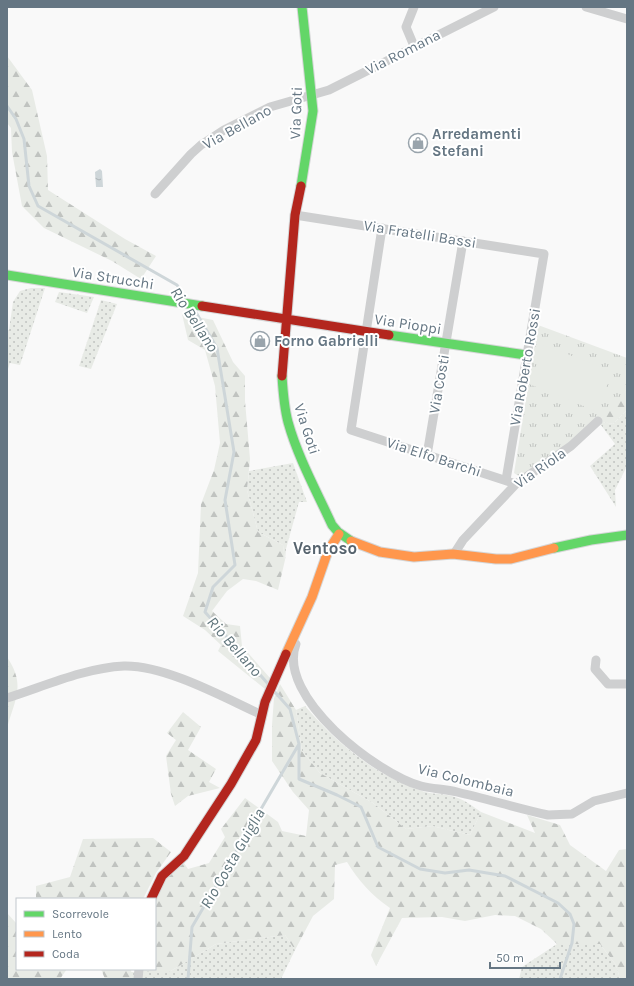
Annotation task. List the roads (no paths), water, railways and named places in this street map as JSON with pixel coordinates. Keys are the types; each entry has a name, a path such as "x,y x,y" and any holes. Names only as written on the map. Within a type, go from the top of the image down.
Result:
{"street":[{"name":"Via Goti","path":"302,7 312,95 310,140 295,215 282,370 284,402 288,422 301,458 332,524 339,534 358,545 401,556 421,557 454,554 492,560 512,559 604,536 627,535"},
{"path":"414,7 406,27 414,46"},
{"name":"Via Romana","path":"312,95 329,90 494,7"},
{"path":"586,7 627,19"},
{"name":"Via Bellano","path":"155,194 191,154 212,138 270,107 312,95"},
{"name":"Via Fratelli Bassi","path":"295,215 544,254"},
{"path":"366,331 382,228"},
{"name":"Via Costi","path":"427,455 463,241"},
{"name":"Via Roberto Rossi","path":"506,480 544,254"},
{"name":"Via Strucchi","path":"7,276 286,319"},
{"name":"Via Pioppi","path":"286,319 446,344 526,354"},
{"name":"Via Elfo Barchi","path":"366,331 351,430 516,484"},
{"name":"Via Riola","path":"454,554 463,540 516,484 571,446 598,421"},
{"name":"Via Colombaia","path":"151,898 162,876 184,856 231,784 258,735 260,714 268,693 312,597 328,550 339,534"},
{"name":"Via Colombaia","path":"300,622 300,636 293,652 293,666 308,700 333,731 357,751 388,772 420,786 456,792 548,815 572,814 594,801 627,793"},
{"path":"596,660 595,669 608,684 627,684"},
{"path":"7,698 101,670 125,666 138,667 164,673 203,688 260,714"}],"water":[{"path":"100,169 102,171 103,187 96,187 95,172"}],"waterway":[{"name":"Rio Bellano","path":"7,106 16,119 24,139 29,186 38,206 177,285 187,300"},
{"name":"Rio Bellano","path":"194,309 217,348 234,452 225,500 235,565 213,587 205,612 269,685"},
{"name":"Rio Bellano","path":"274,691 290,709 299,744 299,779 361,807 378,847 420,869 445,873 469,870 505,876 558,903 570,914 574,924 572,943 560,979"},
{"name":"Rio Costa Guiglia","path":"188,979 192,927 299,744"}],"place":[{"name":"Arredamenti Stefani","path":"418,143"},
{"name":"Forno Gabrielli","path":"260,341"}],"district":[{"name":"Ventoso","path":"325,548"}]}
